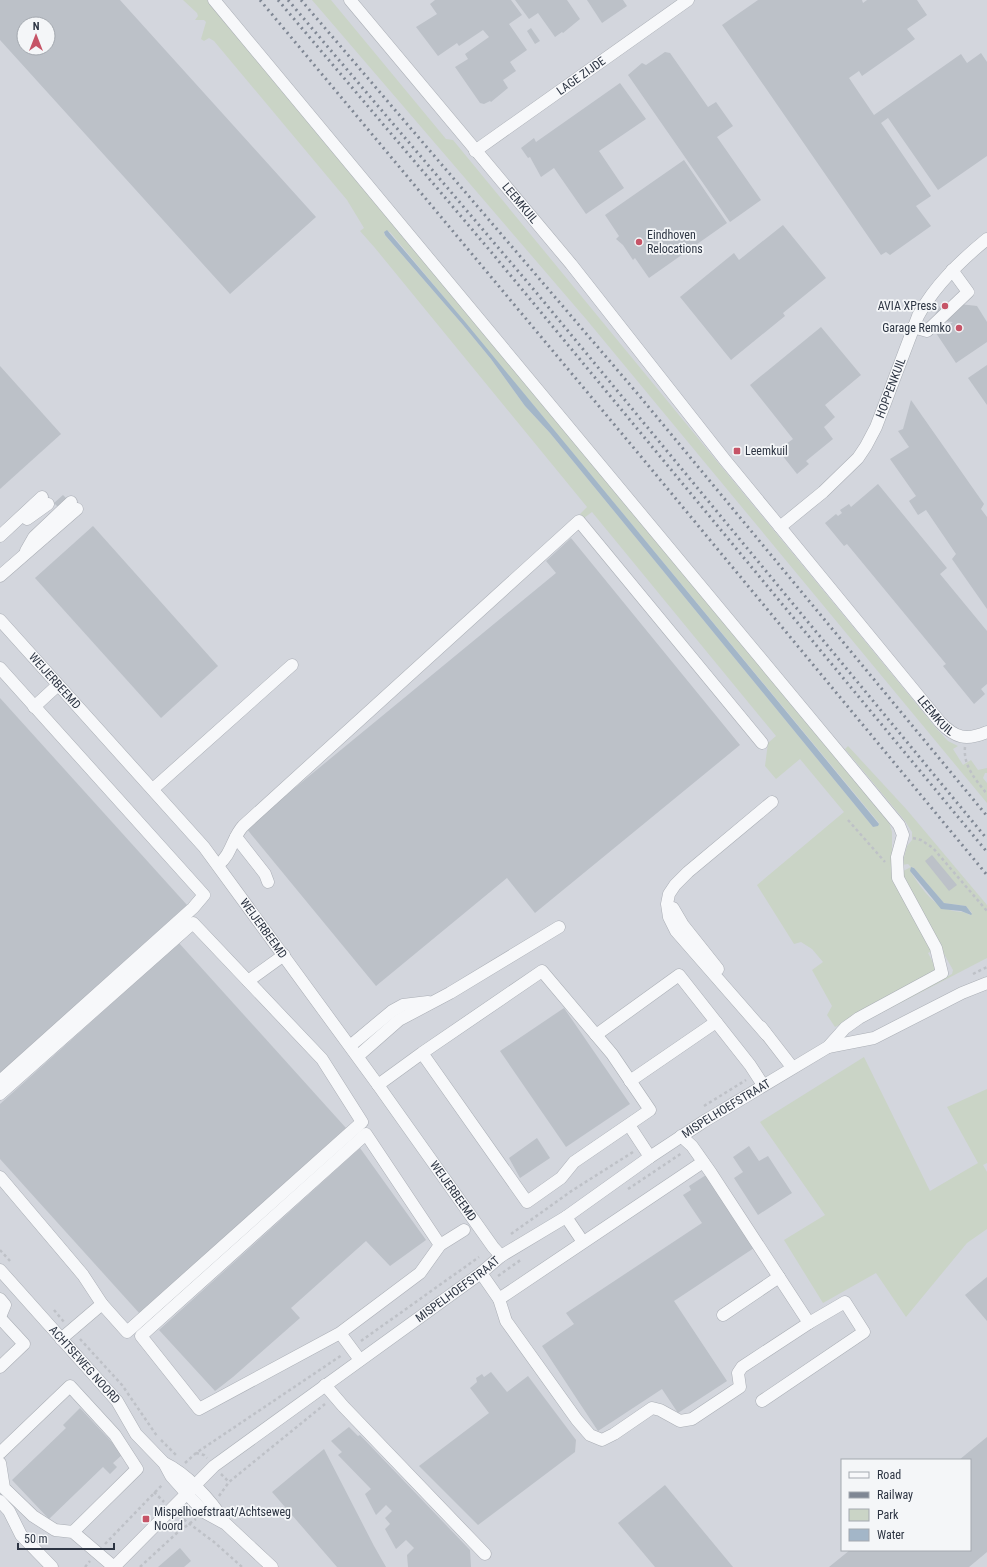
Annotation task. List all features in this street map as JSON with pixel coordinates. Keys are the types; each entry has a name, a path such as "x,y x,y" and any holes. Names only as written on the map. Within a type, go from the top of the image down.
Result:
{"street":[{"path":"214,0 893,816 902,829 903,835"},
{"name":"LEEMKUIL","path":"350,0 571,264 725,460 940,722 948,730 958,736 968,737 987,732"},
{"name":"LAGE ZIJDE","path":"475,151 688,0"},
{"name":"HOPPENKUIL","path":"780,527 823,492 858,458 876,427 913,328 926,301 952,270 987,239"},
{"path":"913,328 927,331 968,292 952,270"},
{"path":"0,536 11,525 45,501"},
{"path":"0,576 23,558 74,506"},
{"path":"218,865 229,854 243,826 579,521 762,743"},
{"name":"WEIJERBEEMD","path":"0,620 153,789 218,865 358,1056 493,1247 501,1256"},
{"path":"153,789 292,665"},
{"path":"0,668 204,895 193,908 0,1082"},
{"path":"32,704 56,682"},
{"path":"772,802 688,872 675,885 671,904 675,914 740,996 766,1034 792,1067"},
{"name":"MISPELHOEFSTRAAT","path":"828,1047 845,1028 859,1018 942,973 936,948 898,878 898,857 903,835"},
{"path":"0,1094 193,923 322,1059 362,1122 127,1332 102,1304 83,1275 0,1178"},
{"path":"358,1056 399,1020 559,927"},
{"path":"248,981 284,955"},
{"path":"378,1084 422,1053 542,971 612,1054 650,1110 574,1162 561,1178 527,1202 422,1053"},
{"path":"596,1035 678,975 750,1065 762,1084"},
{"name":"MISPELHOEFSTRAAT","path":"114,1567 214,1466 482,1273 501,1256 566,1217 650,1156 762,1084 828,1047 874,1038 962,993 987,983"},
{"path":"350,1046 392,1011 403,1005 433,1001"},
{"path":"630,1081 716,1022"},
{"path":"628,1125 650,1156"},
{"path":"440,1245 366,1134 141,1336 199,1409 340,1333 420,1273 440,1245 464,1230"},
{"path":"682,1136 703,1162 809,1323"},
{"path":"499,1299 703,1162"},
{"path":"566,1217 583,1242"},
{"path":"482,1273 499,1299 506,1321 577,1420 590,1435 602,1440 614,1434 652,1408 660,1410 680,1421 692,1419 740,1386 738,1373 742,1367 809,1323 845,1302 864,1332 762,1401"},
{"name":"ACHTSEWEG NOORD","path":"2,1274 117,1401 136,1434 164,1463 171,1476 191,1490 204,1512 226,1524 272,1567"},
{"path":"723,1315 779,1277"},
{"path":"0,1299 5,1305 0,1317 24,1344 0,1367"},
{"path":"61,1339 102,1304"},
{"path":"340,1333 360,1360"},
{"path":"325,1385 342,1406 485,1554"},
{"path":"0,1453 70,1386 115,1435 137,1469 73,1532"},
{"path":"0,1463 4,1488 33,1516 55,1530 73,1532 114,1567"},
{"path":"0,1501 9,1511 21,1535 52,1567"}],"path":[{"path":"968,737 965,746 966,760 972,774 987,794"},
{"path":"848,820 898,878"},
{"path":"903,835 921,840 933,848 987,911"},
{"path":"154,1492 171,1510 214,1542 242,1567"}],"shaded area":[{"path":"0,0 987,0 987,1567 0,1567"}],"green space":[{"path":"183,0 207,0 889,822 892,832 892,860 932,951 928,953 938,972 835,1027 827,1015 832,1006 812,970 823,962 812,949 801,942 794,944 757,885 844,812 800,759 776,779 765,766 768,743 776,736 592,512 584,518 580,514 587,507 360,231 364,228 347,200 214,41 209,38 204,41 201,39 206,22 204,20 195,20 198,16 197,13","holes":["385,231 390,232 879,823 873,827 550,433 525,406 491,359 463,325 384,234"]},
{"path":"312,0 331,0 446,139 453,140 937,729 948,741 958,746 953,749 963,765 971,760 978,770 987,768 987,773 985,773 983,778 987,783 987,803 586,319"},
{"path":"848,746 907,810 987,905 987,958 862,1023 881,1011 952,974 953,970 907,888 901,872 911,867 908,864 902,865 907,846 912,840 912,832 905,821 845,749","holes":["913,867 944,903 966,906 972,913 970,915 953,911 938,904 918,883 910,871"]},
{"path":"864,1057 930,1191 978,1163 947,1107 987,1089 987,1163 983,1165 987,1172 987,1229 967,1243 906,1317 876,1273 823,1303 784,1240 825,1215 760,1122"}],"water":[{"path":"387,230 466,323 879,824 878,826 873,827 550,433 525,406 491,359 385,235 384,232"},
{"path":"911,867 914,868 944,903 966,906 972,914 971,915 961,911 941,909 910,871"}],"building":[{"path":"0,0 120,0 316,217 230,294 0,40"},
{"path":"435,0 511,0 522,15 509,24 527,50 510,62 516,71 503,80 508,88 491,102 490,101 484,104 480,103 455,67 468,59 465,54 489,37 483,30 459,46 457,43 438,56 416,27 437,14 430,4"},
{"path":"515,0 567,0 580,19 563,33 562,32 555,37 538,13 529,19"},
{"path":"587,0 623,0 627,6 602,23"},
{"path":"758,0 862,0 863,3 867,0 917,0 927,15 907,29 915,39 862,76 859,71 849,78 874,115 961,54 967,63 981,53 987,62 987,156 938,190 888,118 881,123 931,196 916,206 931,226 890,255 886,252 881,255 722,25"},
{"path":"531,28 540,41 535,44 527,31"},
{"path":"665,52 670,53 708,107 716,102 733,126 717,137 761,200 730,222 628,75 642,63 646,65"},
{"path":"620,83 646,119 599,151 624,188 586,214 554,168 541,177 530,157 528,158 521,148 534,138 536,142"},
{"path":"684,160 727,223 649,278 635,258 633,260 623,245 616,239 619,236 605,215"},
{"path":"783,225 826,278 783,313 785,316 731,360 680,297 734,253 739,260"},
{"path":"942,302 977,306 987,322 987,342 956,363 936,333 953,322 932,320"},
{"path":"821,327 861,375 825,405 835,417 824,427 833,439 806,461 809,464 797,474 778,450 793,439 750,385"},
{"path":"987,365 987,405 968,378"},
{"path":"0,366 61,434 0,489"},
{"path":"911,400 984,504 981,509 987,517 987,609 952,559 956,554 926,510 918,515 909,501 916,496 890,459 909,447 898,431 903,429"},
{"path":"878,484 947,568 940,574 987,631 987,684 981,689 985,694 974,704 943,666 946,664 847,544 844,546 825,523 836,514 838,516 842,513 840,510 849,504 851,507"},
{"path":"63,495 68,500 59,508 54,503"},
{"path":"93,526 218,666 161,718 35,578"},
{"path":"571,538 740,745 535,913 507,878 376,986 246,828 556,573 546,561"},
{"path":"0,698 187,905 0,1073"},
{"path":"932,855 957,885 949,891 925,861"},
{"path":"179,943 346,1128 140,1314 0,1159 0,1104"},
{"path":"564,1008 630,1104 566,1147 500,1051"},
{"path":"537,1138 550,1158 520,1178 509,1158"},
{"path":"749,1146 759,1161 768,1156 792,1193 758,1215 734,1178 743,1172 733,1157"},
{"path":"360,1148 426,1240 390,1266 366,1241 291,1308 300,1318 215,1391 159,1330"},
{"path":"706,1175 754,1248 674,1301 727,1381 678,1413 662,1389 598,1431 542,1346 574,1324 566,1313 702,1223 683,1195 691,1190 689,1186"},
{"path":"987,1277 987,1321 965,1295"},
{"path":"491,1372 507,1392 528,1376 576,1440 575,1452 478,1525 419,1466 489,1413 470,1388 477,1382 476,1378 482,1374 484,1377"},
{"path":"80,1408 123,1454 113,1463 117,1467 110,1474 103,1467 49,1519 12,1480 66,1428 63,1425"},
{"path":"349,1427 358,1436 360,1435 470,1550 471,1567 408,1567 407,1555 414,1548 406,1540 396,1549 385,1529 390,1524 385,1518 392,1511 386,1505 376,1515 365,1494 371,1489 338,1455 342,1452 331,1441"},
{"path":"987,1437 987,1552 969,1567 829,1567 849,1551 971,1551 971,1459 960,1459"},
{"path":"324,1449 386,1567 337,1567 272,1492"},
{"path":"665,1485 733,1567 655,1567 618,1523"},
{"path":"180,1548 191,1561 184,1567 158,1567"}],"railway":[{"path":"260,0 643,459 987,875"},
{"path":"278,0 492,253 987,852"},
{"path":"288,0 535,291 987,839"},
{"path":"301,0 637,393 987,816"}],"place":[{"name":"Eindhoven Relocations","path":"639,242"},
{"name":"AVIA XPress","path":"945,306"},
{"name":"Garage Remko","path":"959,328"},
{"name":"Leemkuil","path":"737,451"},
{"name":"Mispelhoefstraat/Achtseweg Noord","path":"146,1519"}]}
